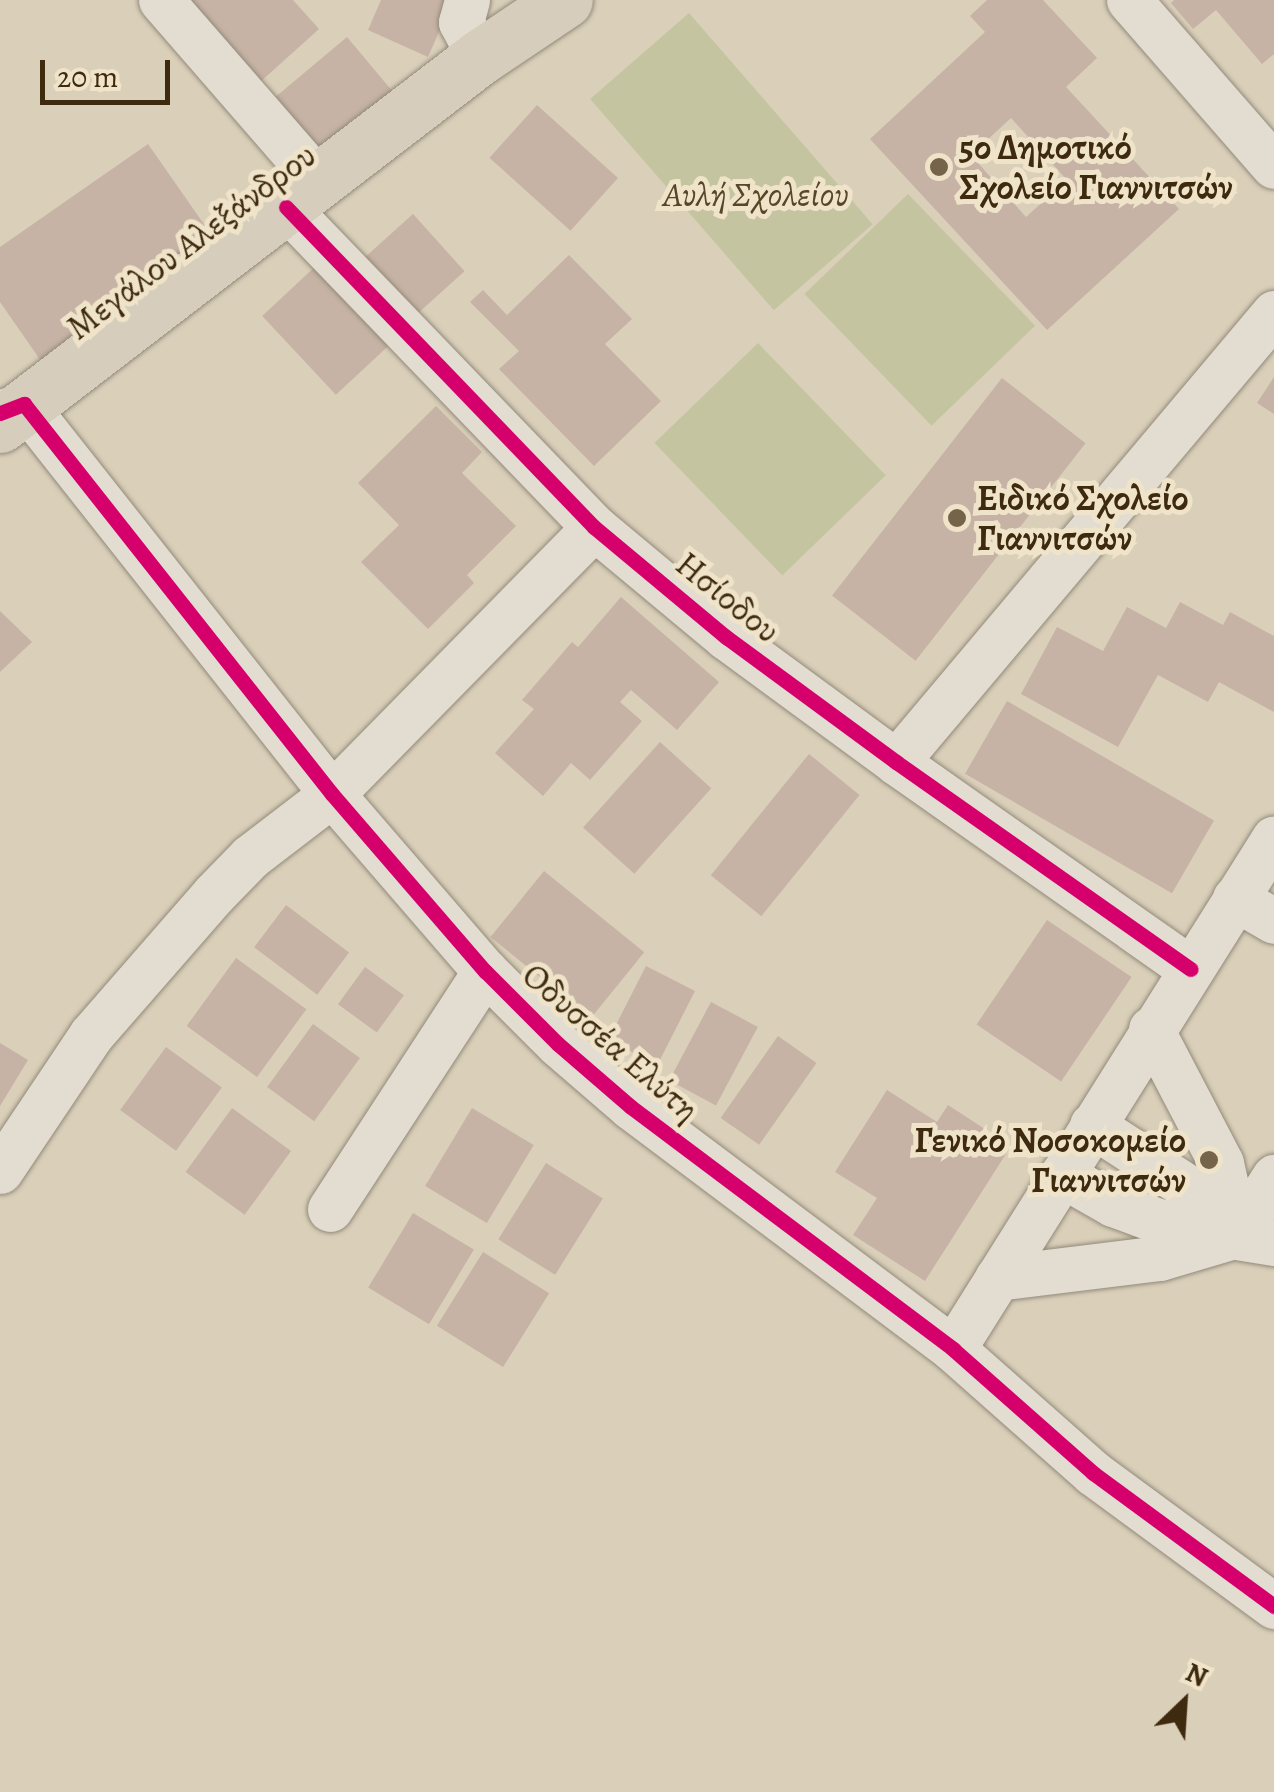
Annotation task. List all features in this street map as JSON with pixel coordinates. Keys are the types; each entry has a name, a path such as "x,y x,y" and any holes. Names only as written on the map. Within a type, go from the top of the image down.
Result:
{"main road":[{"name":"Μεγάλου Αλεξάνδρου","path":"8,414 303,195 480,57 565,0"}],"street":[{"name":"Ησίοδου","path":"161,0 303,195 594,527 726,636 896,762 1190,968"},
{"path":"467,0 461,22 480,57"},
{"path":"1128,0 1274,166"},
{"path":"896,762 1274,314"},
{"name":"Οδυσσέα Ελύτη","path":"8,414 485,971 558,1044 631,1107 953,1349 1093,1473 1274,1606"},
{"path":"0,1171 83,1045 202,908 250,857 332,794 594,527"},
{"path":"953,1349 1274,838"},
{"path":"1235,898 1274,920"},
{"path":"330,1209 485,971"},
{"path":"1152,1030 1222,1163 1256,1239"},
{"path":"1092,1126 1206,1199 1256,1239"},
{"path":"1062,1175 1113,1204 1159,1222 1256,1239"},
{"path":"1256,1239 1274,1177"},
{"path":"997,1278 1160,1258 1256,1239"}],"green space":[{"name":"Αυλή Σχολείου","path":"689,13 873,224 774,310 590,99"},
{"path":"908,194 1035,326 932,426 804,294"},
{"path":"758,343 886,475 782,575 654,443"}],"building":[{"path":"188,0 293,0 319,29 259,83"},
{"path":"381,0 453,0 428,57 368,30"},
{"name":"5ο Δημοτικό Σχολείο Γιαννιτσών","path":"987,0 1043,0 1097,58 1066,87 1179,209 1047,330 870,139 985,32 970,16","holes":["1011,118 1067,180 1026,217 971,155"]},
{"path":"1274,0 1274,54 1262,64 1216,10 1193,29 1171,3"},
{"path":"347,37 395,94 324,154 276,97"},
{"path":"537,105 618,178 570,231 489,158"},
{"path":"148,144 215,240 41,361 0,302 0,247"},
{"path":"413,214 465,271 403,327 351,270"},
{"path":"569,255 632,319 605,344 661,401 594,466 499,369 519,351 470,302 483,290 507,315"},
{"path":"320,262 394,341 336,395 262,316"},
{"path":"1274,377 1274,414 1257,403"},
{"name":"Ειδικό Σχολείο Γιαννιτσών","path":"1002,378 1086,443 916,661 832,595"},
{"path":"436,406 482,452 462,473 516,526 467,575 474,583 428,629 361,562 399,525 358,483"},
{"path":"621,597 719,682 677,730 631,690 620,702 642,721 590,780 571,763 543,796 495,753 534,709 522,700 572,642 578,647"},
{"path":"1180,602 1223,625 1230,612 1274,636 1274,712 1219,682 1208,702 1158,675 1118,747 1021,694 1057,627 1103,651 1127,607 1166,628"},
{"path":"0,611 32,642 0,672"},
{"path":"1007,701 1214,820 1172,893 965,774"},
{"path":"660,742 711,788 634,874 583,827"},
{"path":"809,754 860,795 761,916 711,875"},
{"path":"544,871 644,952 591,1018 491,937"},
{"path":"286,905 349,953 317,995 254,947"},
{"path":"1047,920 1132,977 1061,1081 977,1024"},
{"path":"236,958 306,1009 257,1077 187,1026"},
{"path":"646,966 695,991 657,1065 608,1040"},
{"path":"365,967 404,995 377,1032 338,1004"},
{"path":"711,1002 758,1027 716,1105 669,1081"},
{"path":"313,1024 360,1058 314,1121 267,1087"},
{"path":"778,1036 817,1063 759,1145 721,1118"},
{"path":"0,1043 28,1060 0,1106"},
{"path":"166,1047 222,1088 176,1151 120,1110"},
{"path":"887,1090 937,1122 948,1105 1011,1146 925,1281 853,1235 877,1198 835,1172"},
{"path":"232,1108 291,1151 245,1215 186,1172"},
{"path":"472,1108 534,1145 487,1223 425,1186"},
{"path":"546,1163 603,1199 555,1275 498,1239"},
{"path":"413,1213 474,1250 429,1324 368,1288"},
{"path":"483,1252 549,1293 503,1367 437,1326"}],"cycle path":[{"path":"286,207 594,527 726,637 1190,969"},
{"path":"0,413 24,404 332,794 485,971 558,1044 631,1107 953,1349 1093,1473 1274,1606"}],"place":[{"name":"5ο Δημοτικό Σχολείο Γιαννιτσών","path":"939,167"},
{"name":"Ειδικό Σχολείο Γιαννιτσών","path":"957,518"},
{"name":"Γενικό Νοσοκομείο Γιαννιτσών","path":"1209,1160"}]}
